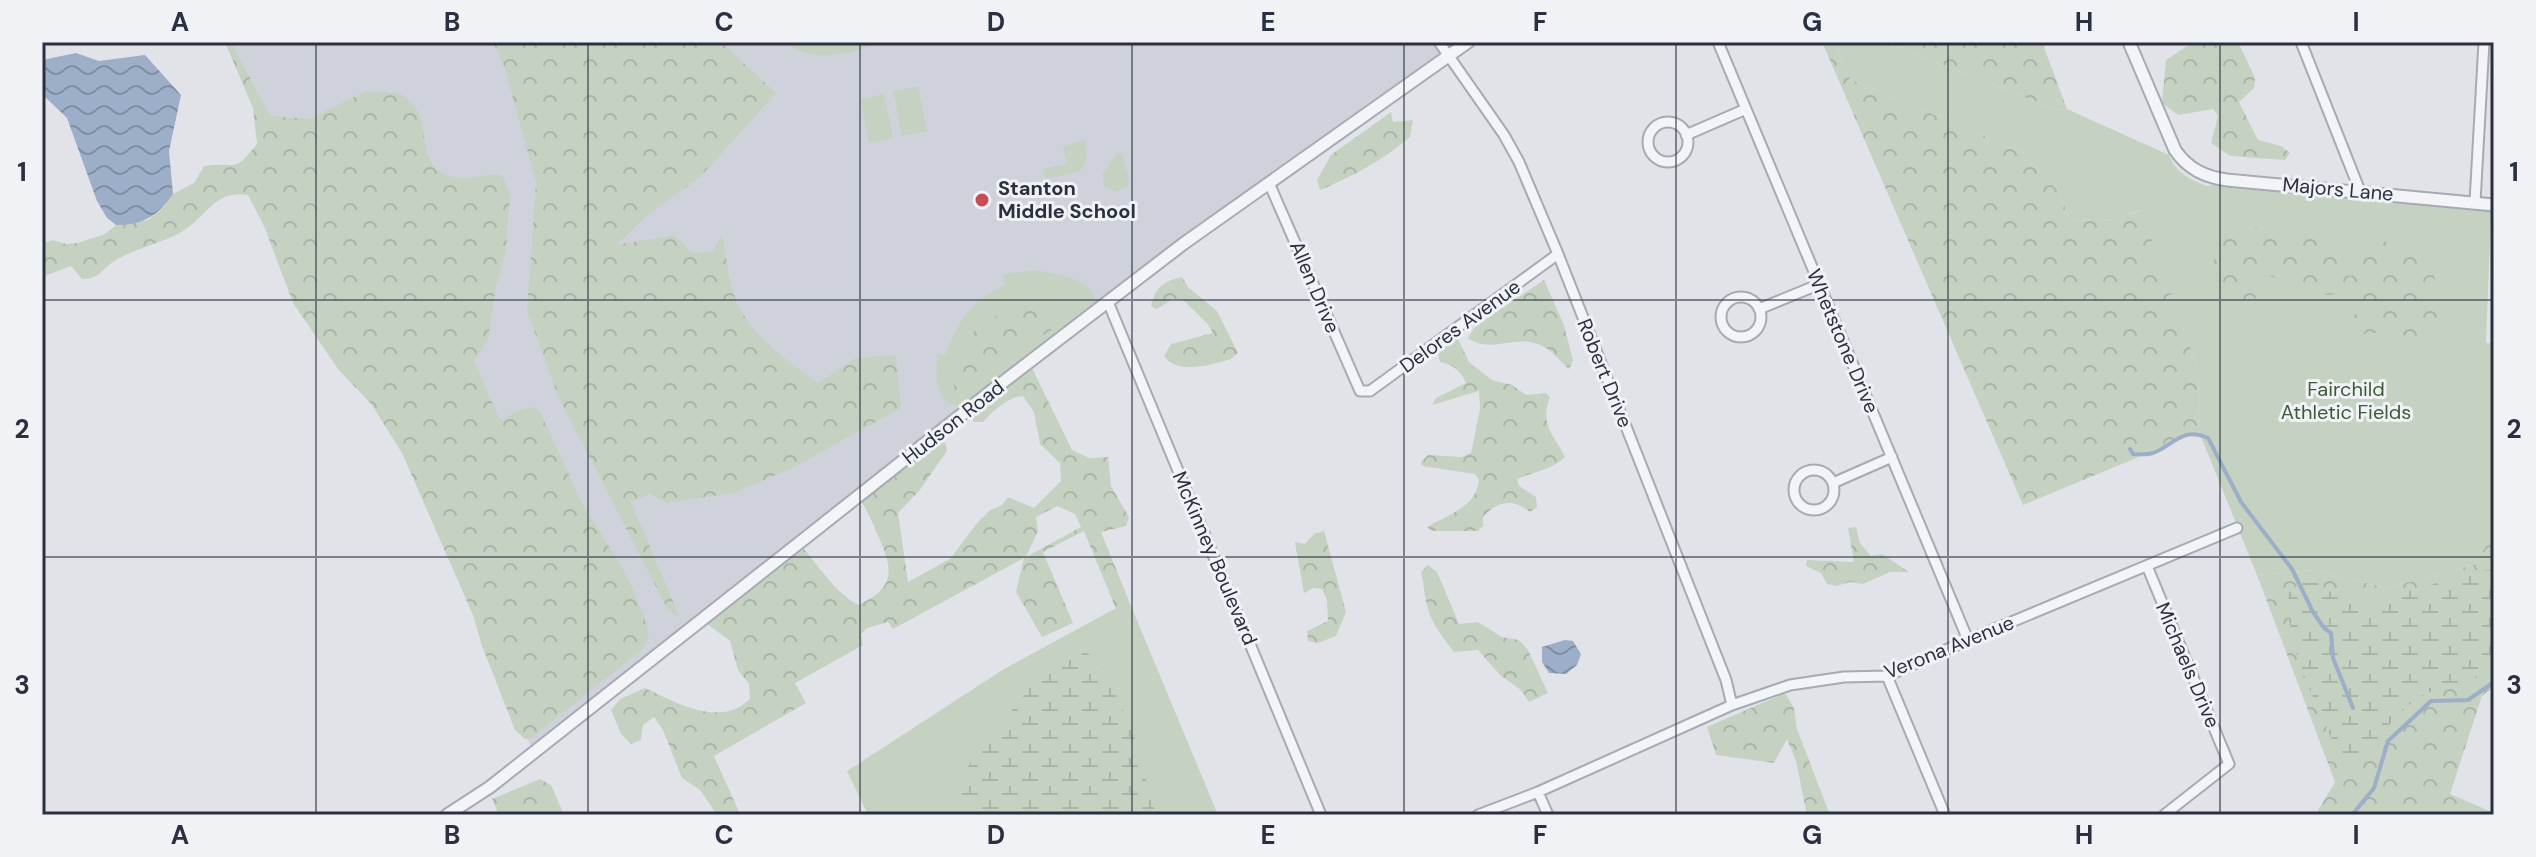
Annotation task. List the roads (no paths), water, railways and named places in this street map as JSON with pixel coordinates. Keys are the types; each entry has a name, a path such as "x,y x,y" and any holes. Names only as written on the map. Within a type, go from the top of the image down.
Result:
{"street":[{"name":"Robert Drive","path":"1439,42 1509,143 1558,254 1726,680 1732,705"},
{"name":"Hudson Road","path":"447,815 490,787 1108,302 1468,42"},
{"name":"Whetstone Drive","path":"1718,42 1968,640"},
{"name":"Majors Lane","path":"2129,42 2169,141 2185,163 2214,178 2494,205"},
{"path":"2301,42 2360,191"},
{"path":"2475,202 2484,42"},
{"path":"1686,135 1746,109"},
{"path":"1661,123 1679,125 1686,135 1687,148 1678,159 1658,160 1649,150 1649,135 1661,123"},
{"name":"Allen Drive","path":"1269,183 1360,391"},
{"name":"Delores Avenue","path":"1360,391 1370,391 1558,254"},
{"path":"1759,309 1820,284"},
{"path":"1733,298 1751,300 1759,309 1760,323 1751,334 1732,335 1722,324 1721,311 1733,298"},
{"name":"McKinney Boulevard","path":"1108,302 1321,815"},
{"path":"1833,483 1892,457"},
{"path":"1807,471 1819,471 1830,477 1833,483 1833,496 1825,507 1805,508 1796,498 1796,483 1807,471"},
{"name":"Verona Avenue","path":"1478,815 1538,792 1732,705 1790,685 1844,677 1887,676 2237,528"},
{"name":"Michaels Drive","path":"2147,566 2229,764 2164,815"},
{"path":"1887,676 1945,815"},
{"path":"1538,792 1548,815"}],"water":[{"path":"76,53 99,61 145,55 181,95 169,151 173,194 162,208 142,221 116,225 107,218 97,201 67,118 42,94 42,60"},
{"path":"1565,640 1573,641 1581,654 1577,665 1566,674 1549,673 1542,662 1542,647"}],"waterway":[{"path":"2130,449 2133,454 2148,454 2185,435 2208,438 2241,502 2292,569 2313,612 2331,633 2333,658 2353,708"},
{"path":"2352,815 2374,788 2388,741 2431,701 2468,700 2494,682"}],"place":[{"name":"Stanton Middle School","path":"982,200"}],"park label":[{"name":"Fairchild Athletic Fields","path":"2346,400"}]}
